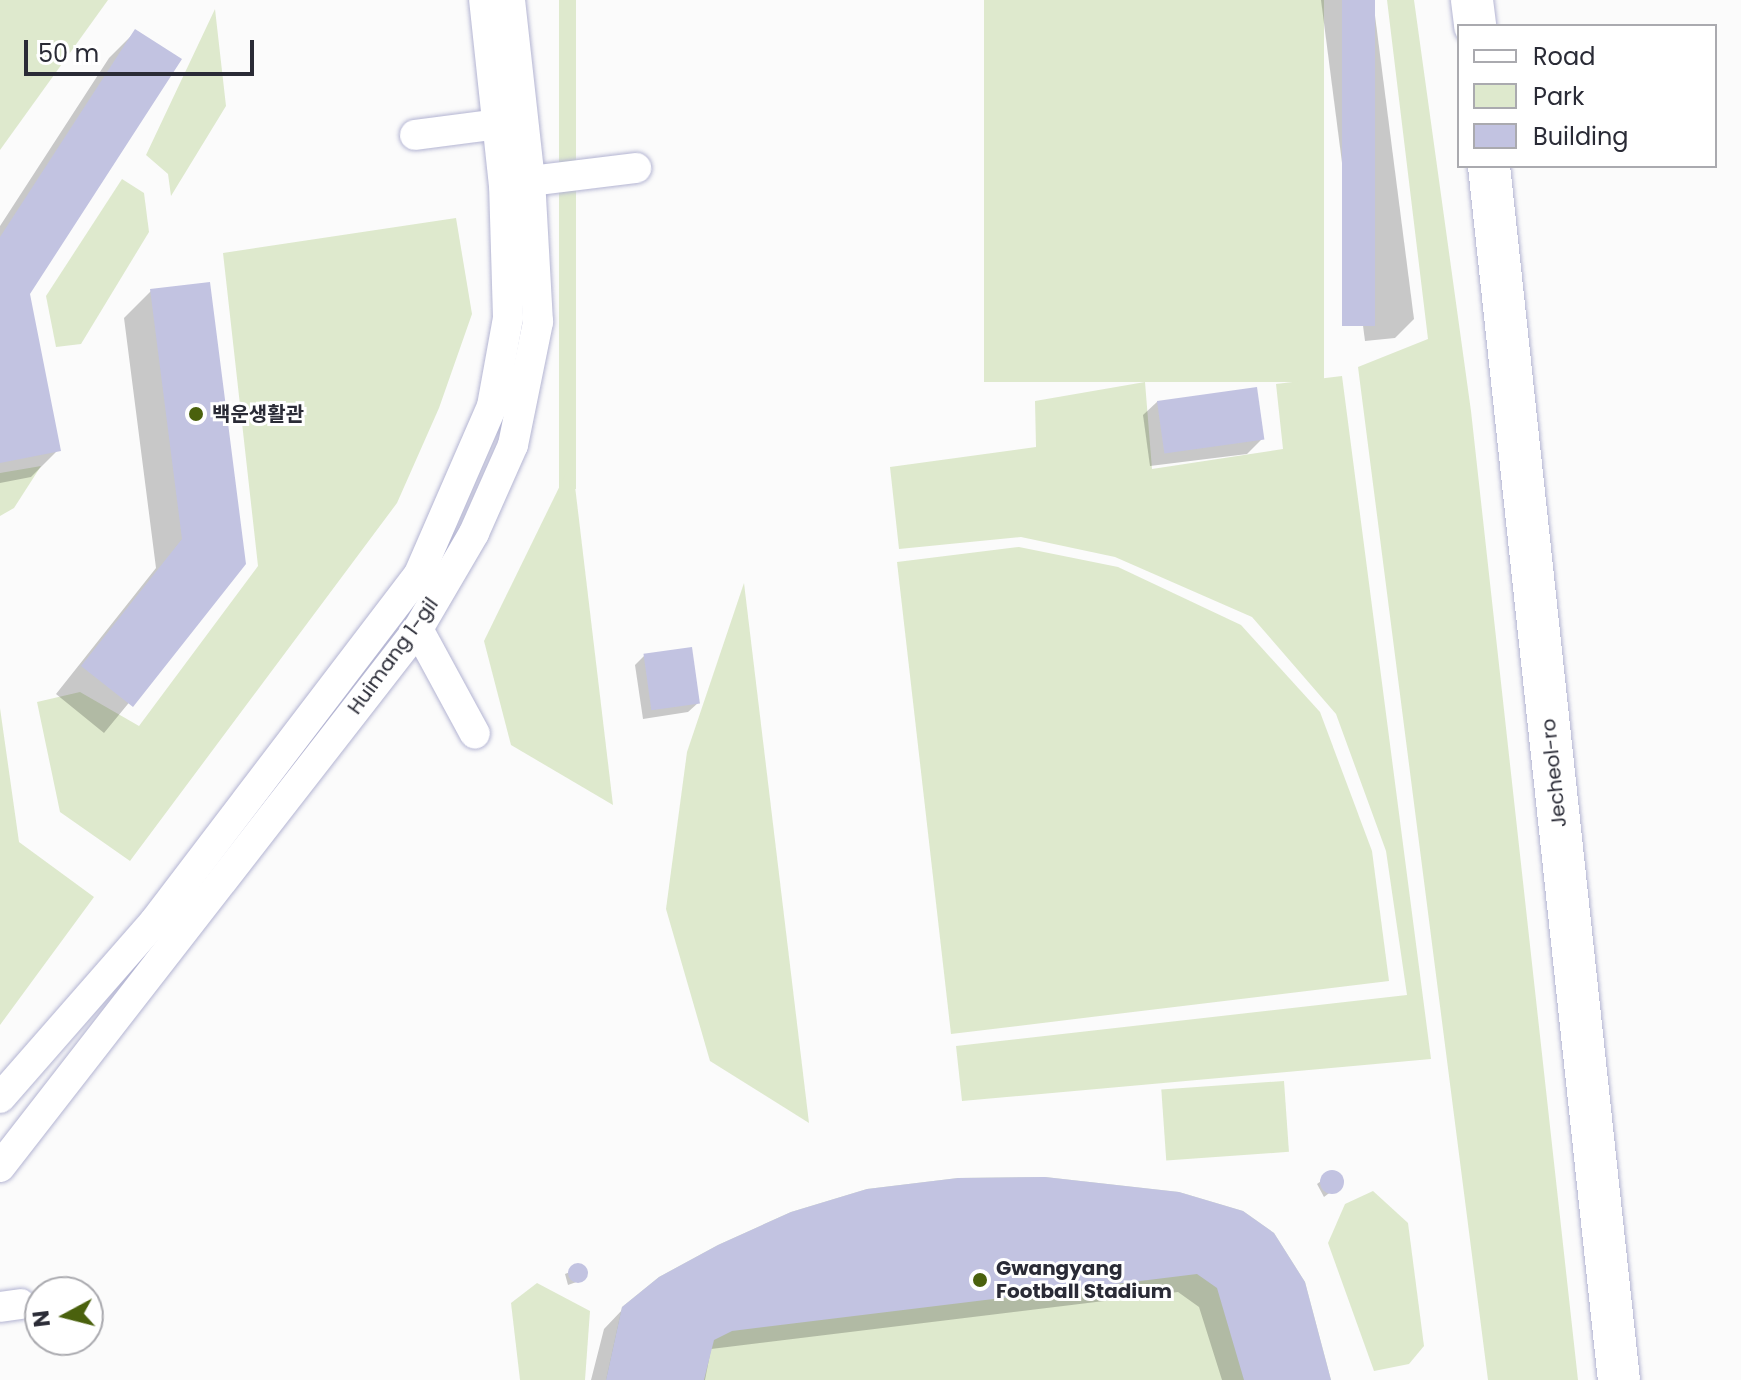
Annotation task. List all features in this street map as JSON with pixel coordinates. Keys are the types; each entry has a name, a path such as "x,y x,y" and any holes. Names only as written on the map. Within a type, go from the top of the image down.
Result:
{"main road":[{"path":"1472,0 1475,24"},
{"name":"Jecheol-ro","path":"1489,168 1619,1380"}],"street":[{"name":"Huimang 1-gil","path":"0,1098 154,922 419,574 492,406 508,318 498,124 484,0"},
{"name":"Huimang 1-gil","path":"0,1167 418,629 474,533 513,445 538,322 530,181 510,0"},
{"path":"415,135 498,124"},
{"path":"530,181 636,168"},
{"path":"418,629 475,734"}],"green space":[{"path":"0,0 108,0 0,150"},
{"path":"559,0 576,0 576,489 559,489"},
{"path":"984,0 1324,0 1324,382 984,382"},
{"path":"1387,0 1414,0 1471,411 1578,1380 1488,1380 1358,367 1428,339"},
{"path":"215,9 226,106 171,196 168,174 146,155"},
{"path":"122,179 144,193 149,232 81,344 56,347 46,296"},
{"path":"456,218 472,314 439,408 397,503 130,861 60,812 37,702 80,692 139,726 258,566 223,253"},
{"path":"1342,376 1431,1059 962,1101 956,1046 1407,995 1386,851 1336,714 1252,617 1115,557 1021,537 899,549 890,467 1036,447 1035,401 1145,382 1152,469 1283,449 1276,384"},
{"path":"572,461 613,805 511,745 484,641"},
{"path":"41,466 14,508 0,516 0,473"},
{"path":"1019,547 1118,567 1241,625 1320,712 1372,851 1389,981 951,1034 897,562"},
{"path":"744,583 809,1123 710,1061 666,909 687,752"},
{"path":"0,708 19,842 94,897 0,1025"},
{"path":"1284,1081 1289,1152 1166,1160 1161,1090"},
{"name":"Gwangyang Football Stadium","path":"1045,1177 1179,1192 1243,1211 1274,1233 1305,1282 1331,1380 606,1380 622,1307 659,1277 718,1245 791,1212 867,1189 958,1178"},
{"path":"1373,1191 1408,1223 1424,1346 1409,1364 1374,1371 1328,1243 1345,1204"},
{"path":"537,1283 590,1311 585,1380 520,1380 511,1303"}],"building":[{"path":"1342,0 1375,0 1375,326 1342,326"},
{"path":"135,29 182,59 30,294 61,451 0,463 0,237"},
{"name":"백운생활관","path":"210,282 246,564 133,707 81,666 182,539 150,289"},
{"path":"1257,387 1264,439 1164,454 1157,401"},
{"path":"692,647 700,703 651,710 643,654"},
{"path":"1332,1170 1341,1173 1344,1182 1341,1191 1332,1194 1323,1191 1320,1182 1323,1173"},
{"name":"Gwangyang Football Stadium","path":"1045,1177 1179,1192 1243,1211 1274,1233 1305,1282 1331,1380 1244,1380 1217,1288 1197,1274 732,1331 714,1340 704,1380 606,1380 622,1307 659,1277 718,1245 791,1212 867,1189 958,1178"},
{"path":"574,1263 582,1263 588,1273 582,1283 574,1283 568,1277 568,1269"}],"place":[{"name":"백운생활관","path":"196,414"},
{"name":"Gwangyang Football Stadium","path":"980,1280"}]}
